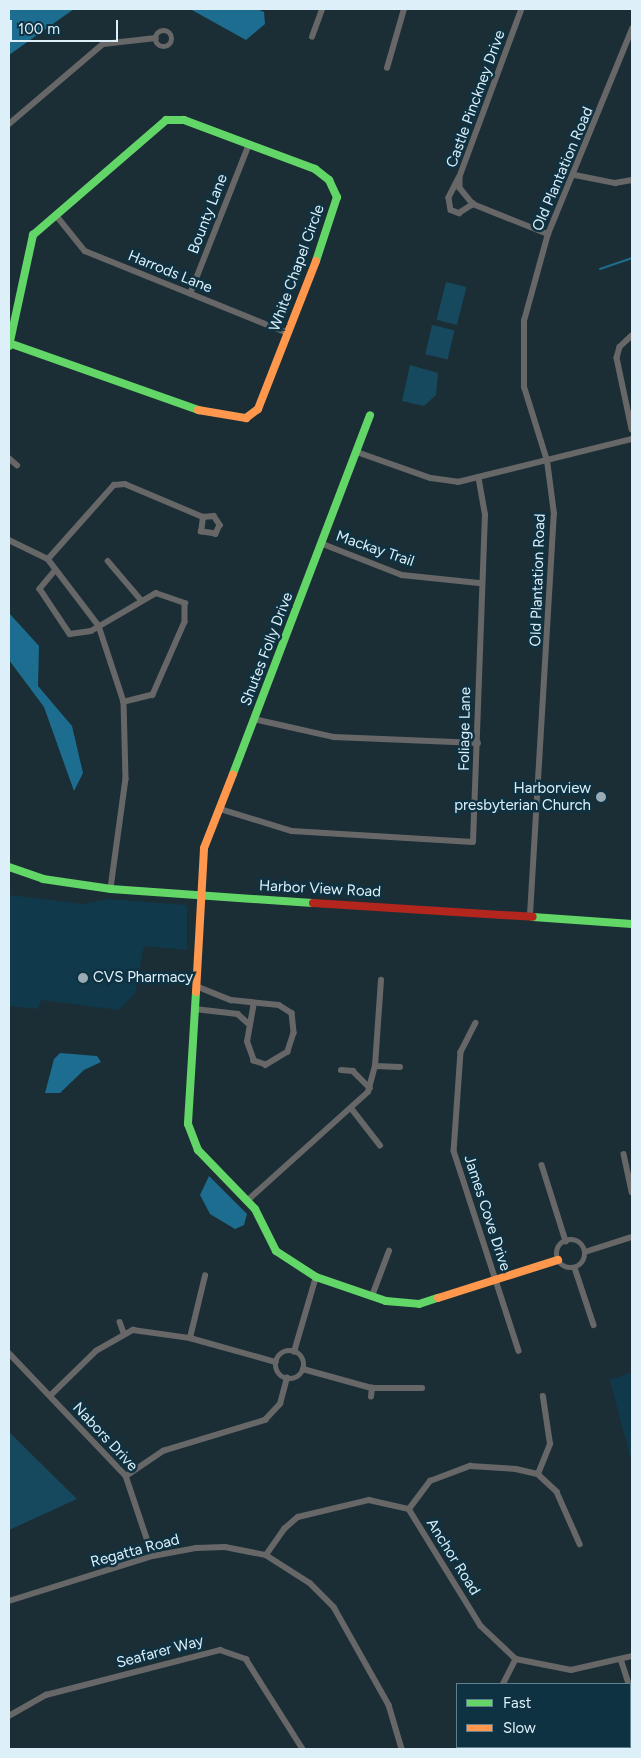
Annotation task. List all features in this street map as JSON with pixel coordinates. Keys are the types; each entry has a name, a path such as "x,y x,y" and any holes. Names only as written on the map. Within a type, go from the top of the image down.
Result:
{"street":[{"path":"312,37 322,9"},
{"path":"387,68 404,9"},
{"name":"Castle Pinckney Drive","path":"473,204 460,188 460,177 522,9"},
{"name":"Old Plantation Road","path":"530,915 554,514 547,461 524,387 524,321 548,234 575,175 632,29"},
{"path":"9,124 103,44 156,38"},
{"name":"White Chapel Circle","path":"166,120 184,120 315,169 330,180 337,197 288,333 258,408 232,420 9,344 34,235 56,215 166,120"},
{"name":"Bounty Lane","path":"190,294 249,144"},
{"path":"575,175 615,183 632,180"},
{"path":"460,177 449,198 451,210 460,213 473,204 548,234"},
{"name":"Harrods Lane","path":"56,215 85,251 288,333"},
{"path":"632,336 620,347 617,358 632,429"},
{"name":"Shutes Folly Drive","path":"370,415 323,544 204,848 188,1124 192,1138 248,1200 276,1251 316,1277 372,1296 419,1304 558,1260"},
{"path":"358,452 431,478 479,480 632,439"},
{"path":"9,458 17,466"},
{"name":"Foliage Lane","path":"220,809 292,831 473,842 478,743 479,583 485,499 479,480"},
{"path":"48,559 114,484 125,484 203,517"},
{"path":"9,540 48,559 99,626 124,702 126,779 112,889"},
{"name":"Mackay Trail","path":"323,544 402,575 479,583"},
{"path":"108,561 142,601"},
{"path":"56,570 40,589 61,626 70,634 82,634 99,626 156,593 185,603 187,614 153,695 124,702"},
{"path":"254,719 334,737 478,743"},
{"name":"Harbor View Road","path":"9,867 43,878 112,889 530,915 632,924"},
{"path":"248,1200 352,1109 370,1088 375,1066 381,980"},
{"path":"196,986 254,1004 280,1005 292,1013 294,1033 288,1052 266,1066 254,1061 247,1042 248,1023 254,1004"},
{"path":"195,1010 238,1014 248,1023"},
{"name":"James Cove Drive","path":"476,1023 461,1052 454,1151 519,1351"},
{"path":"375,1066 400,1067"},
{"path":"341,1070 353,1071 370,1088"},
{"path":"352,1109 380,1145"},
{"path":"624,1154 632,1192"},
{"path":"542,1165 566,1241"},
{"path":"575,1268 585,1252 632,1237"},
{"path":"585,1252 577,1241 566,1241 558,1247 558,1260 575,1268 594,1325"},
{"path":"372,1296 389,1251"},
{"path":"190,1338 205,1276"},
{"path":"294,1352 316,1277"},
{"path":"120,1322 124,1333"},
{"path":"50,1396 96,1351 124,1333 147,1329 190,1338 276,1362"},
{"path":"294,1352 302,1358 303,1369 297,1377 287,1378 277,1370 276,1362 283,1353 294,1352"},
{"name":"Nabors Drive","path":"9,1353 126,1476 153,1556"},
{"path":"303,1369 372,1388 422,1388"},
{"path":"126,1476 163,1451 265,1420 280,1404 287,1378"},
{"path":"371,1396 372,1388"},
{"path":"538,1474 550,1444 543,1396"},
{"path":"409,1509 430,1481 470,1466 497,1465 538,1474 557,1492 580,1544"},
{"name":"Anchor Road","path":"266,1555 284,1529 298,1518 370,1500 409,1509 481,1626 516,1659"},
{"name":"Regatta Road","path":"9,1601 153,1556 225,1546 266,1555 310,1582 334,1607 389,1704 402,1749"},
{"name":"Seafarer Way","path":"9,1716 46,1695 220,1650 246,1659 303,1749"},
{"path":"504,1683 516,1659 572,1670 632,1656"},
{"path":"621,1659 628,1683"}],"shaded area":[{"path":"9,9 74,9 9,55"},
{"path":"190,9 257,9 264,12 265,24 246,40"},
{"path":"446,282 466,287 457,325 437,320"},
{"path":"432,325 454,330 448,359 425,354"},
{"path":"410,365 438,373 436,395 424,406 402,401"},
{"path":"9,613 39,646 38,686 72,726 83,773 74,791 44,707 9,660"},
{"path":"9,895 83,904 107,899 187,905 187,950 144,946 135,993 119,1010 41,1000 38,1009 9,1006"},
{"path":"60,1053 97,1056 101,1062 84,1070 60,1093 45,1093 54,1059"},
{"path":"209,1176 247,1214 244,1225 235,1229 210,1214 200,1195"},
{"path":"632,1372 632,1464 610,1380"},
{"path":"9,1432 77,1499 9,1530"}],"waterway":[{"path":"600,269 632,258"}],"traffic: fast":[{"path":"9,346 33,235 166,120 184,120 315,169 329,180 337,197 316,261"},
{"path":"9,343 198,410"},
{"path":"233,774 370,415"},
{"path":"9,867 43,879 111,889 313,903"},
{"path":"533,917 632,924"},
{"path":"196,992 188,1124 198,1150 255,1209 276,1251 316,1277 386,1301 419,1304 438,1298"}],"traffic: slow":[{"path":"198,410 246,418 258,409 316,261"},
{"path":"196,992 204,848 233,774"},
{"path":"438,1298 558,1260"}],"traffic: jam":[{"path":"313,903 533,917"}],"place":[{"name":"Harborview presbyterian Church","path":"601,797"},
{"name":"CVS Pharmacy","path":"83,978"}]}
